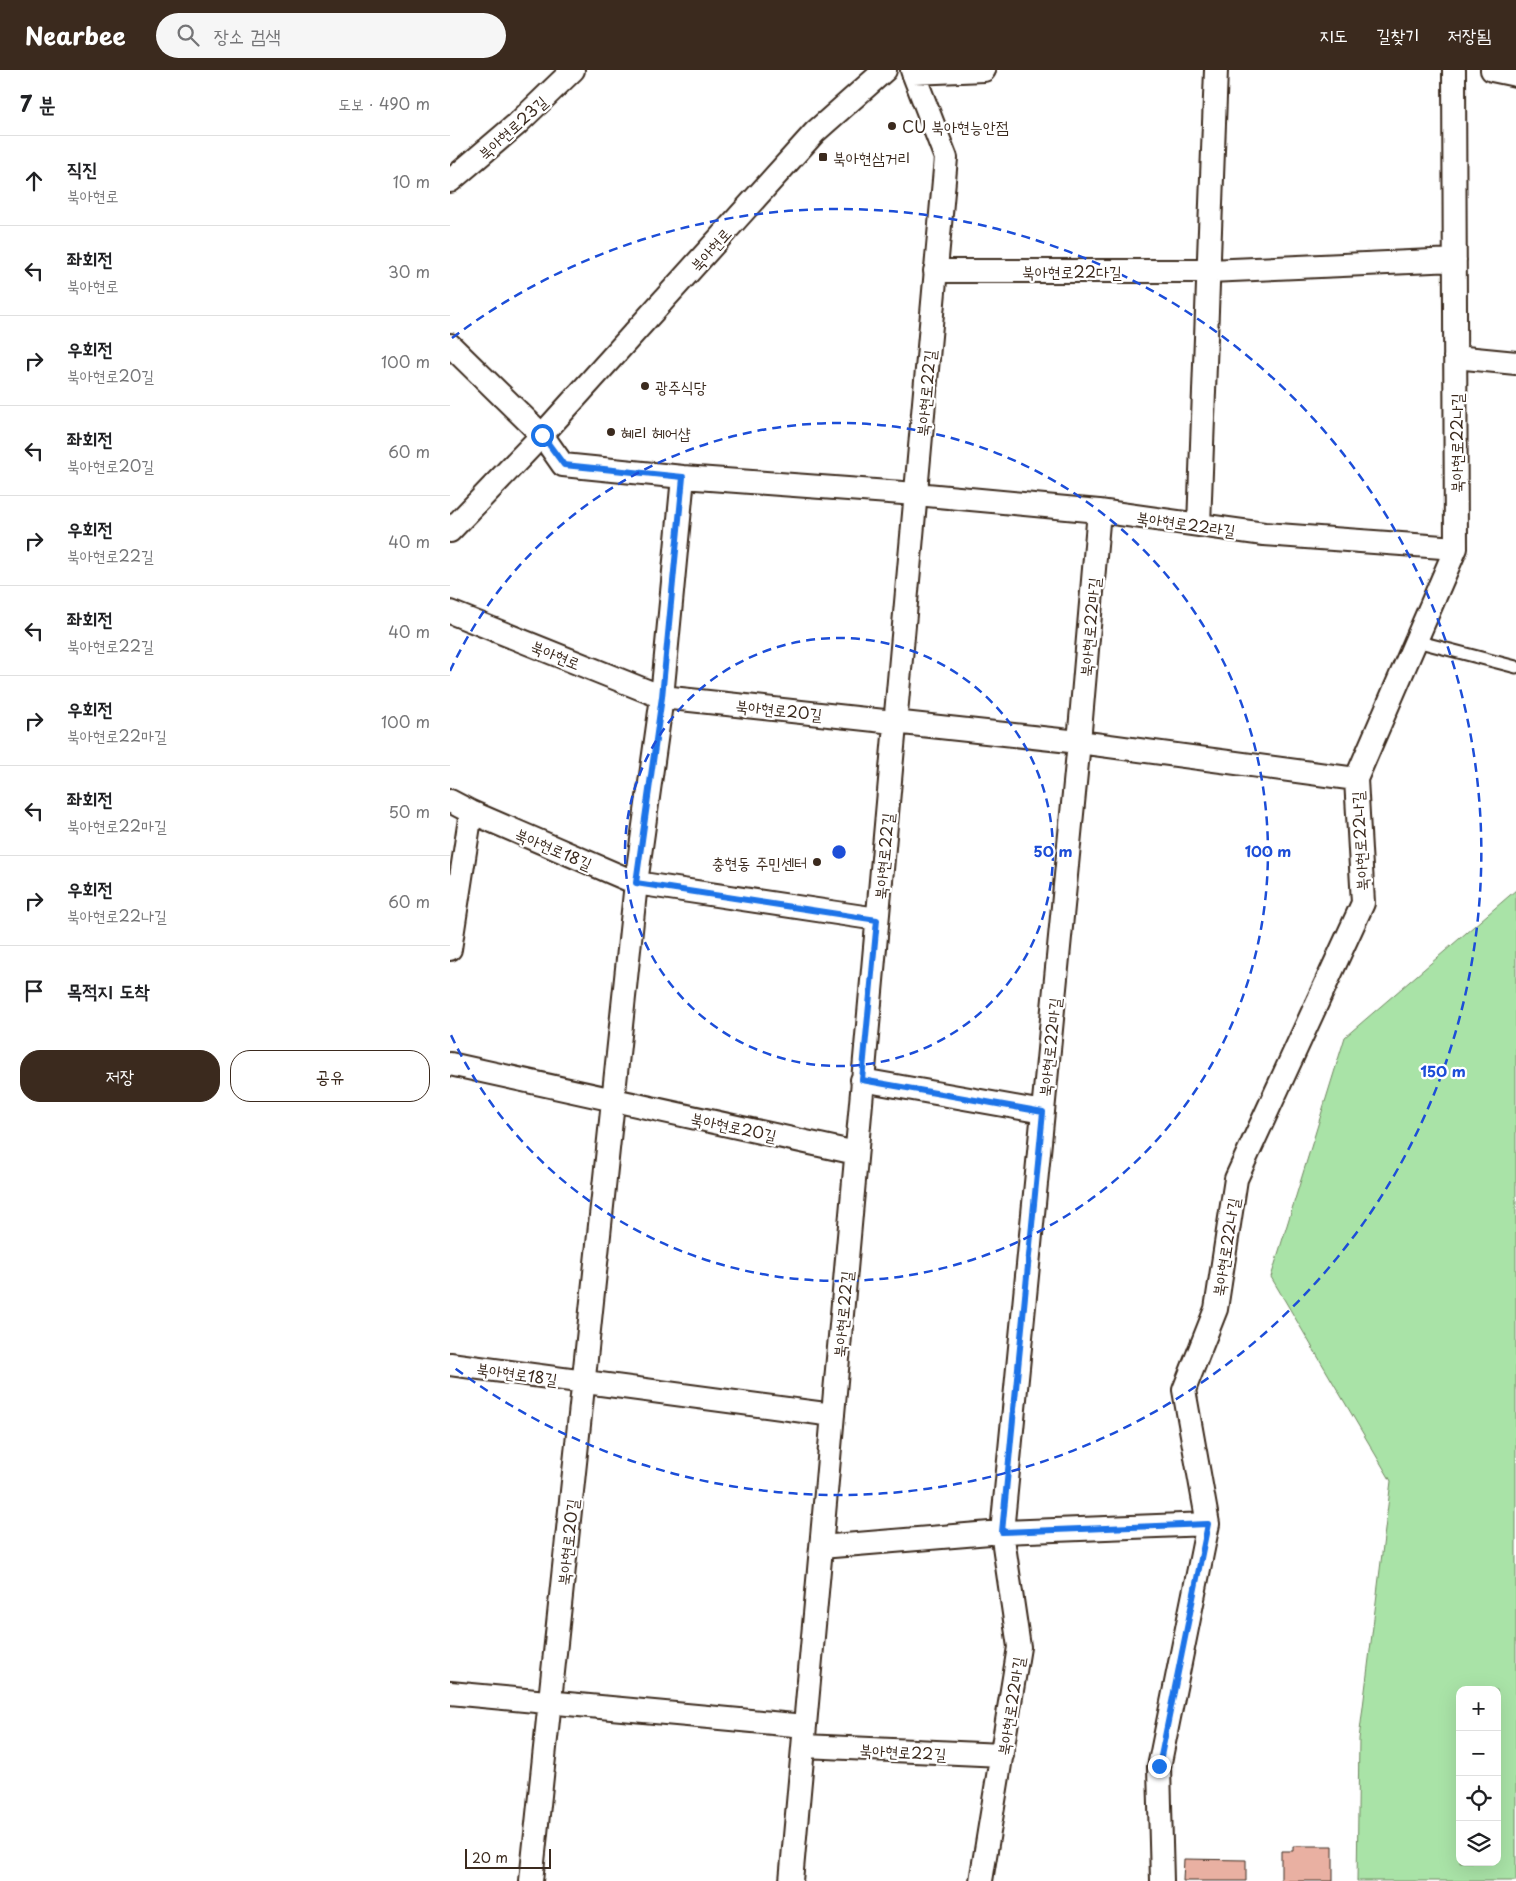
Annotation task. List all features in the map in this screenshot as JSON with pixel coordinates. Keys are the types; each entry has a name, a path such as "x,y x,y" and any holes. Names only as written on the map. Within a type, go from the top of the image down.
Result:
{"street":[{"name":"북아현로23길","path":"450,181 517,124 573,70"},
{"name":"북아현로","path":"450,531 542,435 815,132 885,70"},
{"path":"913,72 984,70"},
{"path":"1200,525 1216,70"},
{"name":"북아현로22나길","path":"1162,1881 1159,1766 1208,1524 1184,1390 1216,1309 1236,1179 1363,903 1356,779 1456,548 1454,70"},
{"path":"1492,70 1516,75"},
{"name":"북아현로22길","path":"791,1881 946,158 913,72"},
{"name":"북아현로22다길","path":"935,271 1209,271 1455,260"},
{"path":"450,346 542,435 564,465 683,477 916,494"},
{"path":"1455,356 1516,363"},
{"name":"북아현로20길","path":"531,1881 636,883 662,697 683,477"},
{"name":"북아현로22라길","path":"916,494 1099,511 1264,534 1456,548"},
{"name":"북아현로22마길","path":"981,1881 1020,1647 1002,1532 1079,742 1099,511"},
{"name":"북아현로","path":"450,612 662,697"},
{"name":"북아현로20길","path":"662,697 895,722"},
{"path":"895,722 1079,742 1356,779"},
{"name":"북아현로18길","path":"450,801 636,883"},
{"path":"450,949 472,812"},
{"path":"636,883 877,920"},
{"path":"450,1064 613,1100"},
{"path":"862,1080 1043,1112"},
{"name":"북아현로20길","path":"613,1100 856,1153"},
{"name":"북아현로18길","path":"450,1364 584,1382"},
{"path":"584,1382 833,1415"},
{"path":"821,1547 1002,1532 1208,1524"},
{"path":"450,1693 550,1702 804,1736"},
{"name":"북아현로22길","path":"804,1736 1002,1755"}],"lane":[{"path":"1416,642 1516,667"}],"green space":[{"path":"1516,890 1516,1881 1357,1881 1359,1739 1391,1481 1271,1277 1345,1037"}],"building":[{"path":"1293,1846 1333,1846 1333,1881 1281,1881 1281,1851 1293,1851"},
{"path":"1184,1859 1246,1860 1246,1881 1183,1881"}],"place":[{"name":"CU 북아현능안점","path":"892,126"},
{"name":"북아현삼거리","path":"823,157"},
{"name":"광주식당","path":"645,386"},
{"name":"혜리 헤어샵","path":"611,432"},
{"name":"충현동 주민센터","path":"817,862"}],"route":[{"path":"542,435 564,465 683,477 662,697 636,883 877,920 862,1080 1043,1112 1002,1532 1208,1524 1159,1766"}]}
